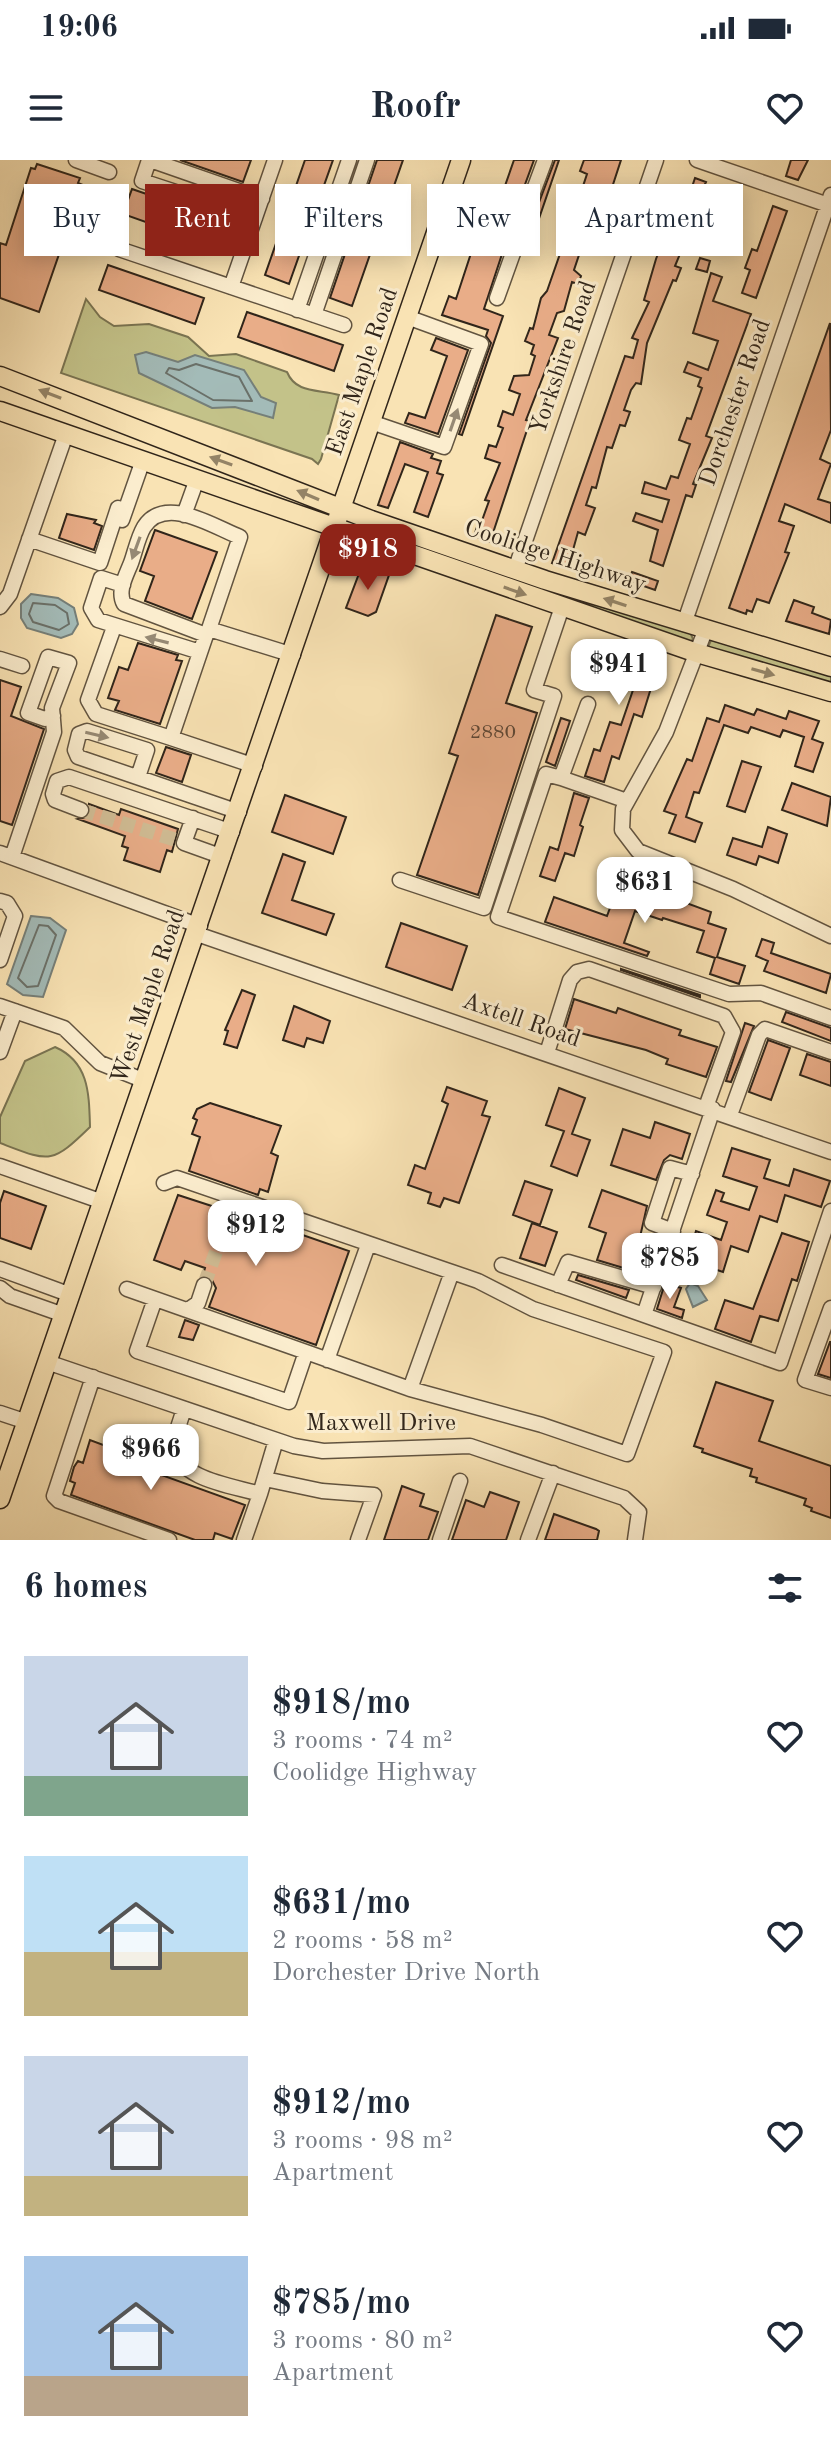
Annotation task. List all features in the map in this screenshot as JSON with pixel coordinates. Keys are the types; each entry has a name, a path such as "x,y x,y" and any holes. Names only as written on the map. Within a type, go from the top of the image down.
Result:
{"main road":[{"name":"East Maple Road","path":"453,184 461,160"},
{"name":"East Maple Road","path":"342,509 428,256"},
{"name":"Coolidge Highway","path":"9,379 342,509 492,562 705,631 831,667"},
{"path":"0,402 9,400 9,379"},
{"name":"Coolidge Highway","path":"0,411 697,653 831,692"},
{"path":"66,434 73,420 84,417 155,442 169,442"},
{"name":"West Maple Road","path":"0,1499 342,509"},
{"path":"485,581 492,562"}],"street":[{"path":"76,160 109,172"},
{"path":"151,184 142,181 149,160 262,199"},
{"path":"259,207 275,160"},
{"path":"297,310 349,160"},
{"path":"314,315 367,160"},
{"path":"536,184 545,160"},
{"name":"Yorkshire Road","path":"515,570 656,160"},
{"path":"697,160 830,202"},
{"name":"Dorchester Road","path":"684,624 830,202"},
{"path":"129,252 344,325"},
{"path":"231,287 242,256"},
{"path":"497,298 512,256"},
{"path":"371,422 444,447 481,344 407,317"},
{"path":"0,607 10,594 66,434"},
{"path":"143,460 101,578 92,615 114,627 200,652"},
{"path":"184,515 197,479"},
{"path":"29,539 100,563 118,508"},
{"path":"171,738 200,652 207,632 240,537 184,515 165,512 144,527 121,598 133,609 207,632 293,655"},
{"path":"101,578 123,585"},
{"path":"400,880 484,908 554,696 534,690 562,607"},
{"path":"114,627 88,700 96,714 255,766"},
{"path":"705,631 666,732 620,817 622,830 638,851 733,889 831,936"},
{"path":"0,659 22,666"},
{"path":"561,778 588,704"},
{"path":"6,855 54,732 53,716"},
{"path":"138,777 147,750 87,731 79,734 75,750 78,757 239,812"},
{"path":"627,801 546,774 498,917 729,994 761,993 830,1013"},
{"path":"81,810 55,800 54,787 64,777 232,832"},
{"path":"193,818 180,842 223,857"},
{"name":"Axtell Road","path":"6,855 198,930 831,1152"},
{"path":"0,901 7,903 15,916 0,960"},
{"path":"547,1053 570,980 577,972 589,969 724,1016 733,1032 692,1174 644,1315"},
{"path":"0,1006 64,1028 100,1063 145,1081"},
{"path":"0,1052 15,1011"},
{"path":"730,1115 759,1035 765,1029 831,1052"},
{"path":"0,1166 103,1202"},
{"path":"673,1231 652,1223 670,1168 692,1174"},
{"path":"127,1289 410,1389 542,1425 627,1454 664,1352 533,1309 478,1281 177,1178 164,1183"},
{"path":"230,1213 235,1198"},
{"path":"502,1265 780,1363 831,1211"},
{"path":"327,1360 368,1245"},
{"path":"558,1285 568,1262 654,1287"},
{"path":"0,1269 71,1295"},
{"path":"410,1389 452,1272"},
{"path":"188,1310 198,1303 204,1285"},
{"path":"0,1311 5,1292 64,1315"},
{"path":"155,1299 137,1351 289,1402 306,1352"},
{"path":"830,1312 805,1380 831,1388"},
{"name":"Maxwell Drive","path":"47,1362 276,1440 323,1451 453,1444 483,1450 624,1498 639,1512 635,1540"},
{"path":"93,1377 54,1496 59,1501 169,1540"},
{"path":"184,1409 172,1446 182,1466 260,1494"},
{"path":"0,1413 27,1422"},
{"path":"244,1540 276,1440"},
{"path":"528,1540 553,1473"},
{"path":"265,1479 322,1491 374,1495 358,1540"},
{"path":"440,1540 460,1481"}],"shaded area":[{"path":"86,299 100,317 114,326 149,324 188,337 209,356 236,354 287,372 296,384 309,390 339,395 318,464 312,459 61,373"},
{"path":"500,575 690,632 693,639 690,643"},
{"path":"711,640 831,674 831,685 708,647"},
{"path":"55,1047 66,1053 81,1070 89,1102 90,1127 67,1148 49,1156 30,1154 0,1143 0,1117 25,1061"}],"water":[{"path":"146,352 178,362 195,355 244,370 261,397 276,403 273,418 235,407 212,408 139,373 135,355"},
{"path":"31,594 58,598 74,608 78,624 72,634 61,638 27,628 21,618 21,604"},
{"path":"31,916 50,918 66,930 43,997 23,995 7,984"},
{"path":"690,1283 698,1286 707,1300 693,1307 686,1289"}],"building":[{"path":"180,160 251,160 243,182"},
{"path":"305,160 333,160 324,184 297,184"},
{"path":"377,160 403,160 395,184 369,184"},
{"path":"514,160 534,160 525,184 506,184"},
{"path":"555,160 559,160 540,216 540,200"},
{"path":"584,160 621,160 613,184 584,184 587,174 580,171"},
{"path":"791,160 808,160 798,180 786,176"},
{"path":"37,164 80,178 78,183 80,184 26,184 31,168 35,169"},
{"path":"695,178 706,182 705,184 693,184"},
{"path":"132,189 145,193 145,222 129,216"},
{"path":"24,190 24,256 58,256 39,312 0,298 0,243 6,245"},
{"path":"773,206 787,211 756,298 742,293 750,270 745,268 752,249 757,251"},
{"path":"275,246 275,256 299,256 289,284 265,275"},
{"path":"344,256 369,256 352,306 330,298"},
{"path":"470,256 501,256 484,309 503,316 462,435 459,434 491,343 486,336 488,330 442,315 449,296 456,299"},
{"path":"559,256 579,256 574,270 581,276 578,284 572,282 564,311 557,313 549,335 558,338 526,420 530,421 490,542 474,536 500,463 485,458 489,445 496,447 503,428 498,426 503,411 513,415 520,394 509,390 514,376 529,375 535,356 531,354 534,345 525,341 530,328 533,329 541,298 547,291"},
{"path":"657,256 679,256 675,266 681,268 647,343 641,384 636,383 631,390 624,410 630,412 625,426 620,425 612,448 607,447 596,488 592,487 586,505 595,508 585,535 578,532 568,568 552,563 625,356 633,358 638,340 632,338 649,302 644,300"},
{"path":"700,258 710,261 707,272 696,269"},
{"path":"108,265 204,298 195,324 99,290"},
{"path":"711,273 722,277 713,301 751,314 706,436 712,438 693,484 696,485 692,497 686,495 663,566 650,561 658,530 633,521 636,513 662,522 669,500 642,493 645,482 666,489 671,476 678,478 690,444 679,440 687,418 691,419 702,388 698,386 701,378 684,372 688,362 708,370 718,341 693,333"},
{"path":"247,312 343,345 334,371 238,337"},
{"path":"830,323 831,430 820,459 831,464 818,499 831,503 831,523 785,504 779,521 794,526 785,552 789,553 769,603 757,599 752,612 747,610 746,614 729,608"},
{"path":"436,338 468,350 438,434 405,423 409,413 425,418 447,356 431,350"},
{"path":"400,442 433,454 431,458 441,461 437,473 443,475 428,517 414,512 428,472 405,464 388,508 378,505"},
{"path":"67,514 96,520 94,523 102,526 94,550 59,538"},
{"path":"155,530 217,552 192,619 145,601 154,576 140,571"},
{"path":"368,567 389,575 376,612 368,616 346,608 360,571"},
{"path":"632,572 658,581 655,590 629,581"},
{"path":"794,600 814,607 812,613 831,620 829,634 786,621"},
{"path":"496,615 532,627 506,703 537,713 478,895 417,875 458,756 449,753"},
{"path":"138,643 178,655 176,660 182,661 160,724 115,710 119,701 108,698 119,667 128,670"},
{"path":"599,648 653,667 646,686 651,688 642,717 634,714 619,759 612,756 604,782 585,776 594,749 600,751 610,722 621,725 634,687 591,672"},
{"path":"0,680 21,687 11,716 44,729 12,825 0,821"},
{"path":"725,705 754,715 757,709 786,719 789,711 819,721 812,739 823,743 813,772 795,766 804,737 783,730 780,737 751,727 748,733 724,725 699,793 694,792 686,817 702,823 695,842 669,833 676,815 664,811 687,759 692,761 707,718 719,722"},
{"path":"561,718 570,721 555,766 546,762"},
{"path":"166,747 191,755 182,782 156,773"},
{"path":"742,761 761,767 745,812 727,806"},
{"path":"792,783 831,797 827,826 782,810"},
{"path":"574,793 589,798 580,825 583,827 574,856 565,853 555,881 540,876 550,847 558,850"},
{"path":"285,795 346,817 333,854 272,832"},
{"path":"89,804 119,815 121,809 178,829 172,852 167,850 160,872 124,860 128,848 122,846 125,836 78,819 88,817"},
{"path":"768,827 787,834 778,863 759,856 756,865 727,855 733,838 762,847"},
{"path":"283,854 305,862 292,900 334,914 326,935 262,913"},
{"path":"643,887 711,912 708,923 726,929 717,957 745,966 739,984 710,974 715,958 697,952 704,931 635,911 624,943 649,952 647,956 545,922 554,897 607,916 614,897 637,904"},
{"path":"401,923 467,946 452,990 386,967"},
{"path":"762,939 774,943 771,953 831,974 826,993 764,971 768,961 756,956"},
{"path":"621,970 700,995 700,997"},
{"path":"242,990 255,995 237,1048 224,1044 228,1031 225,1030"},
{"path":"574,999 616,1013 618,1008 681,1030 679,1035 717,1047 706,1077 666,1064 668,1059 646,1050 565,1029"},
{"path":"294,1006 330,1021 323,1043 307,1038 304,1047 283,1040"},
{"path":"786,1012 831,1028 831,1041 782,1022"},
{"path":"745,1023 754,1026 731,1082 726,1081"},
{"path":"768,1040 790,1048 771,1100 749,1092"},
{"path":"807,1054 831,1062 831,1086 800,1075"},
{"path":"447,1087 487,1101 482,1115 490,1117 459,1203 444,1198 440,1207 428,1203 431,1193 408,1185 415,1165 425,1169 448,1104 442,1101"},
{"path":"559,1088 585,1098 572,1134 590,1140 577,1176 551,1166 564,1131 546,1125"},
{"path":"210,1103 281,1126 271,1153 278,1156 268,1192 260,1189 258,1195 189,1171 200,1137 192,1134 197,1120 193,1118 197,1109"},
{"path":"655,1122 690,1134 682,1159 670,1155 664,1160 656,1180 611,1165 623,1129 650,1138"},
{"path":"732,1148 770,1160 764,1178 789,1186 794,1169 830,1181 821,1207 785,1195 777,1222 760,1216 748,1252 731,1246 723,1272 687,1260 696,1231 721,1240 727,1222 707,1215 716,1190 724,1193 721,1201 749,1210 757,1187 723,1176"},
{"path":"525,1181 552,1190 540,1225 513,1215"},
{"path":"602,1190 647,1206 640,1237 658,1243 647,1275 597,1260 606,1233 589,1227"},
{"path":"4,1191 46,1206 31,1249 0,1238 0,1203"},
{"path":"178,1195 221,1209 220,1216 228,1223 236,1221 242,1214 349,1251 316,1345 209,1307 216,1288 211,1278 203,1275 205,1268 185,1261 181,1270 154,1260"},
{"path":"532,1223 557,1232 545,1266 520,1258"},
{"path":"782,1233 809,1242 797,1281 792,1279 778,1321 760,1316 751,1342 715,1329 725,1300 753,1309"},
{"path":"578,1275 629,1290 626,1298 576,1280"},
{"path":"665,1283 681,1288 674,1307 684,1310 682,1318 657,1309"},
{"path":"185,1320 199,1325 193,1340 179,1337"},
{"path":"831,1342 831,1378 818,1374"},
{"path":"716,1382 773,1401 759,1441 831,1466 831,1518 811,1511 812,1508 804,1505 806,1499 756,1482 757,1478 750,1476 752,1469 702,1452 703,1449 694,1446"},
{"path":"128,1436 162,1448 153,1472 245,1505 232,1539 215,1533 213,1540 195,1540 71,1495 75,1483 70,1481 74,1467 78,1461 83,1463 90,1440 122,1452"},
{"path":"402,1486 424,1494 420,1506 438,1512 428,1540 384,1540"},
{"path":"490,1492 519,1502 506,1540 452,1540 466,1500 484,1507"},
{"path":"554,1514 596,1529 599,1531 597,1540 545,1540"}],"tunnel":[{"path":"81,810 176,840"},
{"path":"204,1285 230,1213"}]}
